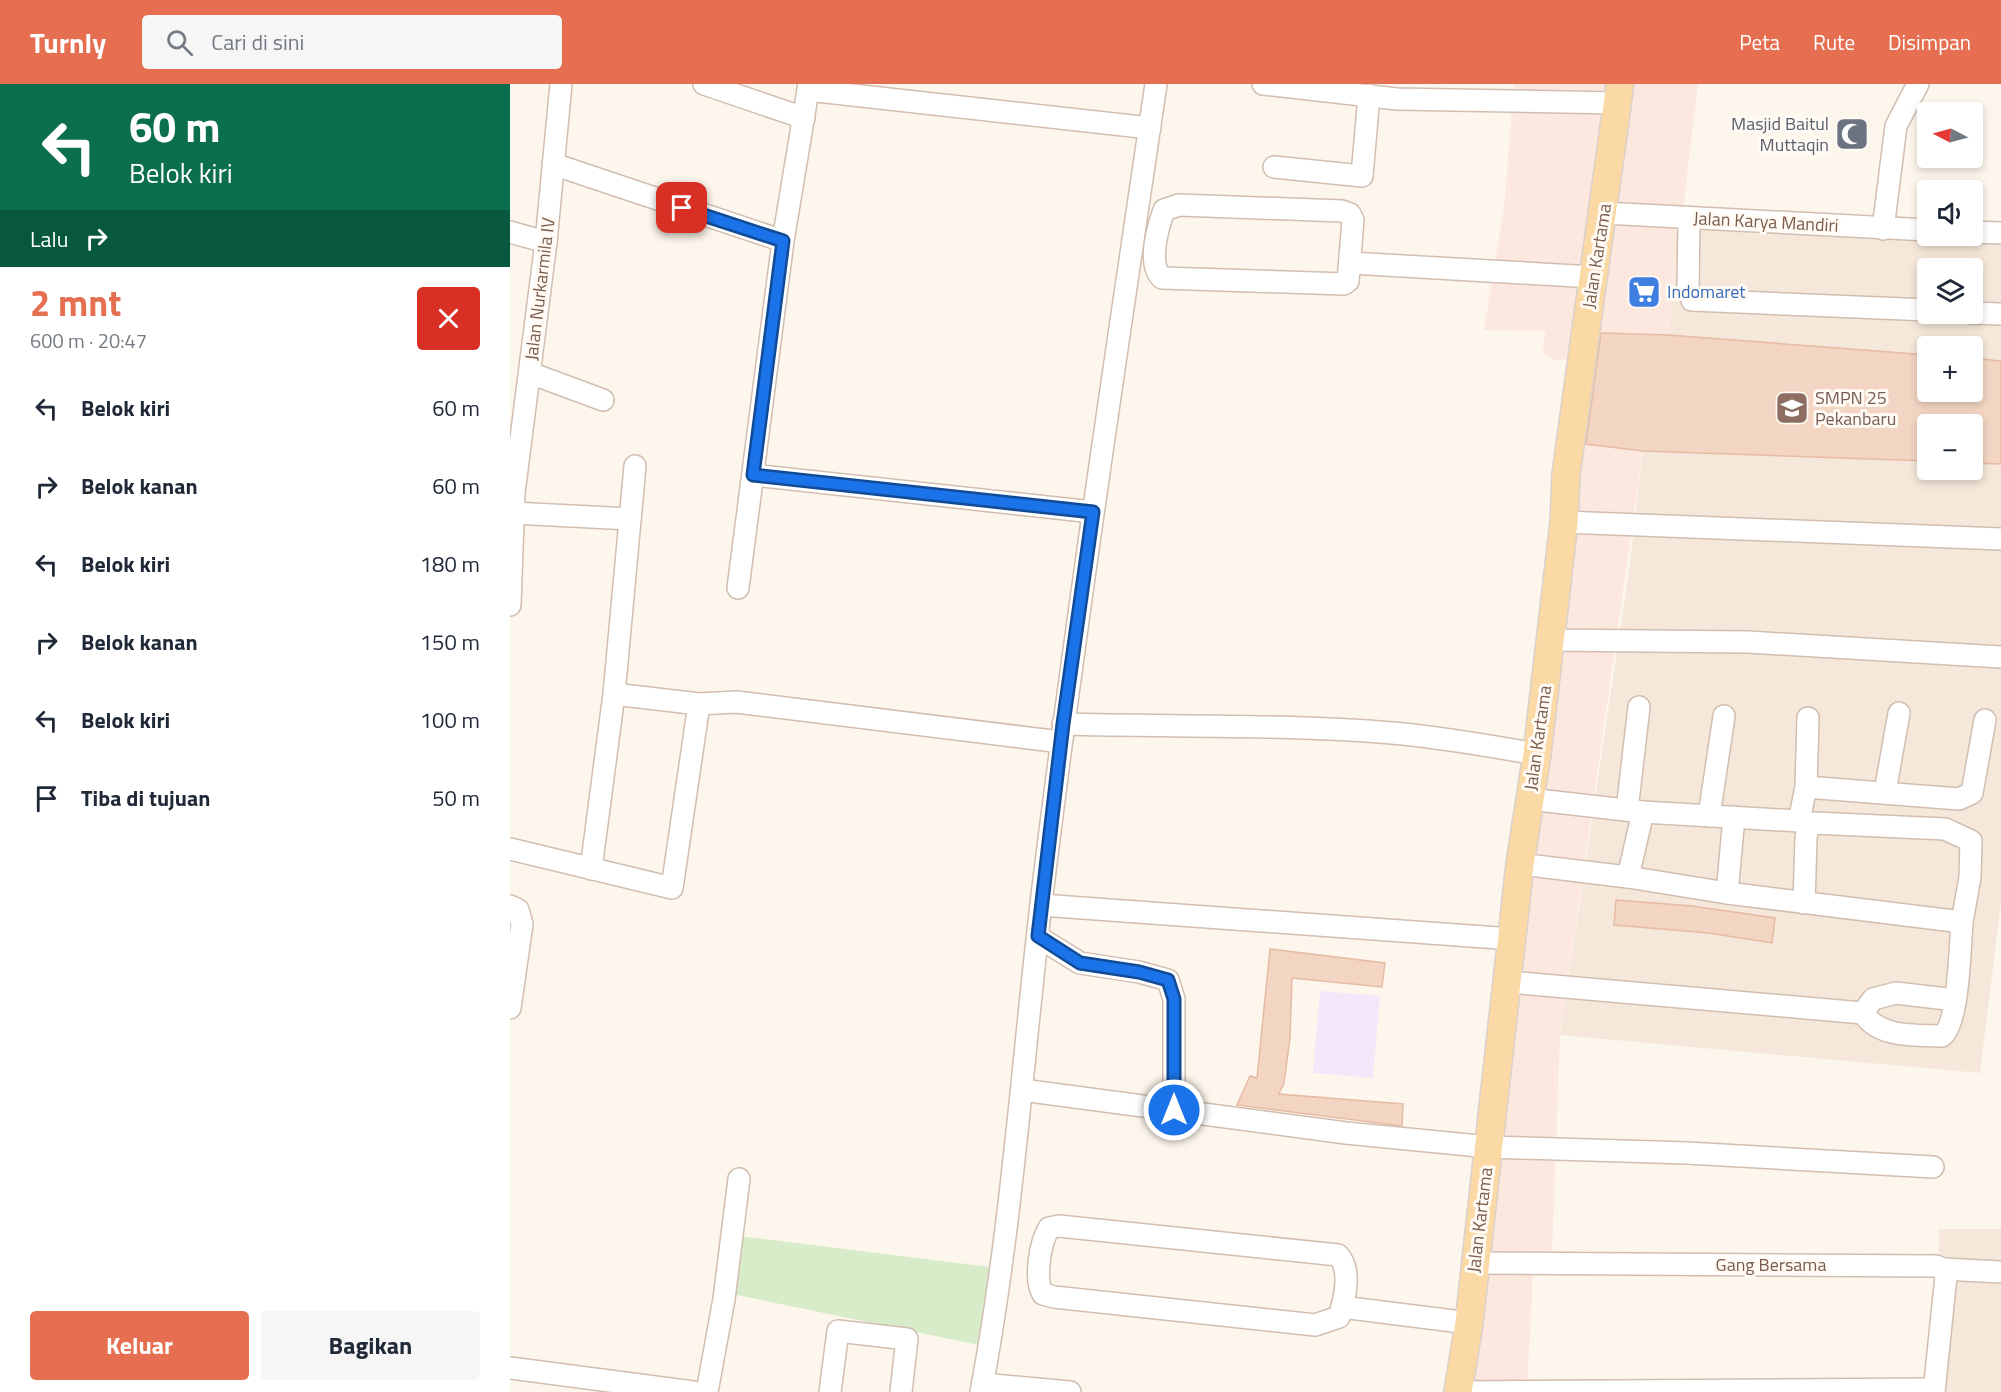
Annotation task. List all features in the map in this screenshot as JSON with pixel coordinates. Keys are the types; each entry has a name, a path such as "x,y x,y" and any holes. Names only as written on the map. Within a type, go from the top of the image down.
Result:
{"main road":[{"name":"Jalan Kartama","path":"1458,1392 1469,1323 1520,864 1537,754 1564,522 1566,474 1619,94"}],"street":[{"path":"704,84 804,118"},
{"path":"1070,1392 982,1388 1007,1237 1041,905 1062,733 1156,84"},
{"path":"1263,84 1397,99 1619,94"},
{"path":"1883,229 1896,126 1918,84"},
{"name":"Jalan Nurkarmila IV","path":"510,605 513,500 522,383 546,242 557,85"},
{"path":"738,588 783,241 809,87 1150,128"},
{"path":"1274,167 1362,176 1369,96"},
{"path":"553,164 783,241"},
{"path":"1179,205 1342,211 1350,214 1353,220 1351,263 1348,281 1344,284 1166,280 1159,276 1155,262 1159,225 1164,210 1179,205"},
{"name":"Jalan Karya Mandiri","path":"1604,213 1917,230"},
{"path":"1689,218 1688,290 1692,300 1917,310"},
{"path":"510,232 546,242"},
{"path":"1983,232 2001,233"},
{"path":"1351,263 1593,276"},
{"path":"1983,313 2001,314"},
{"path":"522,383 603,400"},
{"path":"591,869 614,694 635,466"},
{"path":"753,475 1093,512"},
{"path":"513,500 630,519"},
{"path":"1564,522 2001,539"},
{"path":"1550,640 1748,642 2001,657"},
{"path":"614,694 699,704 736,702 1062,733 1270,727 1392,733 1537,754"},
{"path":"510,849 672,888 699,704"},
{"path":"1628,877 1635,811 1639,707"},
{"path":"1886,792 1899,713"},
{"path":"1709,816 1724,716"},
{"path":"1529,799 1635,811 1798,821 1806,787 1808,718"},
{"path":"1806,787 1959,799 1968,797 1972,793 1985,720"},
{"path":"1727,893 1734,818"},
{"path":"1508,982 1863,1013 1877,1028 1909,1035 1942,1036 1950,1026 1955,1000 1962,922 1973,848 1971,841 1945,829 1814,823 1807,830 1804,903"},
{"path":"1520,864 1628,877 1727,893 1962,922"},
{"path":"1041,905 1512,939"},
{"path":"510,906 518,910 522,924 510,1008"},
{"path":"1038,936 1080,963 1139,972 1168,980 1174,999 1174,1110"},
{"path":"1863,1013 1873,999 1896,993 1955,1000"},
{"path":"1022,1090 1346,1133 1489,1147 1687,1153 1933,1167"},
{"path":"707,1392 724,1299 739,1179"},
{"path":"1059,1226 1338,1254 1344,1262 1346,1276 1342,1307 1339,1317 1315,1325 1054,1297 1043,1294 1038,1287 1044,1236 1049,1228 1059,1226"},
{"name":"Gang Bersama","path":"1474,1263 1900,1265 2001,1272"},
{"path":"1458,1392 1934,1390 1946,1276 1943,1269"},
{"path":"1342,1307 1469,1323"},
{"path":"830,1392 838,1331 907,1339 901,1392"},
{"path":"510,1368 693,1392"}],"shaded area":[{"path":"1514,84 1698,84 1668,335 1591,333 1587,358 1555,360 1542,353 1546,331 1484,330 1504,208"},
{"path":"1681,227 1917,237 1917,246 1983,246 1983,240 2001,241 2001,361 1983,359 1983,336 1917,336 1917,354 1668,335"},
{"path":"1579,443 1643,451 1560,1035 1552,1255 1533,1272 1527,1392 1467,1392"},
{"path":"1643,451 1917,461 1917,480 1983,480 1983,463 2001,464 2001,902 1980,1073 1560,1035 1629,570"},
{"path":"1320,991 1380,996 1373,1078 1313,1073"},
{"path":"1939,1229 2001,1229 2001,1392 1940,1392"}],"green space":[{"path":"739,1236 990,1267 979,1345 732,1294"}],"building":[{"name":"SMPN 25 Pekanbaru","path":"1601,333 1668,335 1917,354 1917,402 1983,402 1983,359 2001,361 2001,464 1983,463 1983,414 1917,414 1917,461 1643,451 1586,444"},
{"path":"1616,900 1692,906 1775,918 1772,943 1709,933 1614,925"},
{"path":"1270,949 1385,963 1382,987 1292,978 1290,1038 1284,1083 1279,1094 1403,1104 1402,1126 1237,1105 1250,1076 1257,1078"}],"place":[{"name":"Masjid Baitul Muttaqin","path":"1852,134"},
{"name":"Indomaret","path":"1644,292"},
{"name":"SMPN 25 Pekanbaru","path":"1792,408"}],"route":[{"path":"682,208 783,241 753,475 1093,512 1063,724 1038,936 1080,963 1139,972 1168,980 1174,999 1174,1110"}]}
